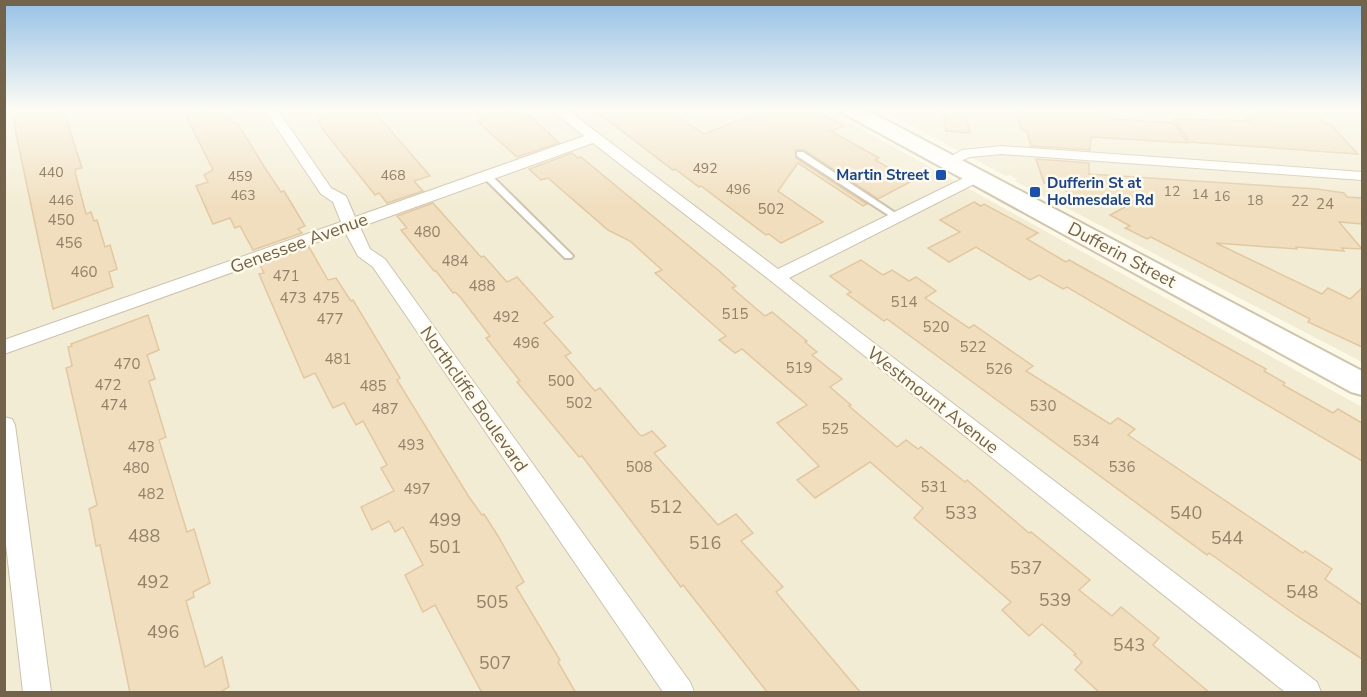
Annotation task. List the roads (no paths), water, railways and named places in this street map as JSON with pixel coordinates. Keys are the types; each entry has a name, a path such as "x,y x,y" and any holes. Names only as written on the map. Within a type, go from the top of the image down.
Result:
{"main road":[{"name":"Dufferin Street","path":"909,142 1362,384"}],"street":[{"name":"Northcliffe Boulevard","path":"292,142 326,190 340,199 364,252 379,263 680,693"},
{"name":"Genessee Avenue","path":"4,347 583,142"},
{"name":"Westmount Avenue","path":"598,142 777,277 1307,693"},
{"path":"948,162 967,153 1002,150 1362,176"},
{"path":"777,277 977,177"},
{"path":"4,425 37,693"}],"lane":[{"path":"800,154 899,218"},
{"path":"487,176 568,256"}],"place":[{"name":"Martin Street","path":"941,175"},
{"name":"Dufferin St at Holmesdale Rd","path":"1035,192"}]}
